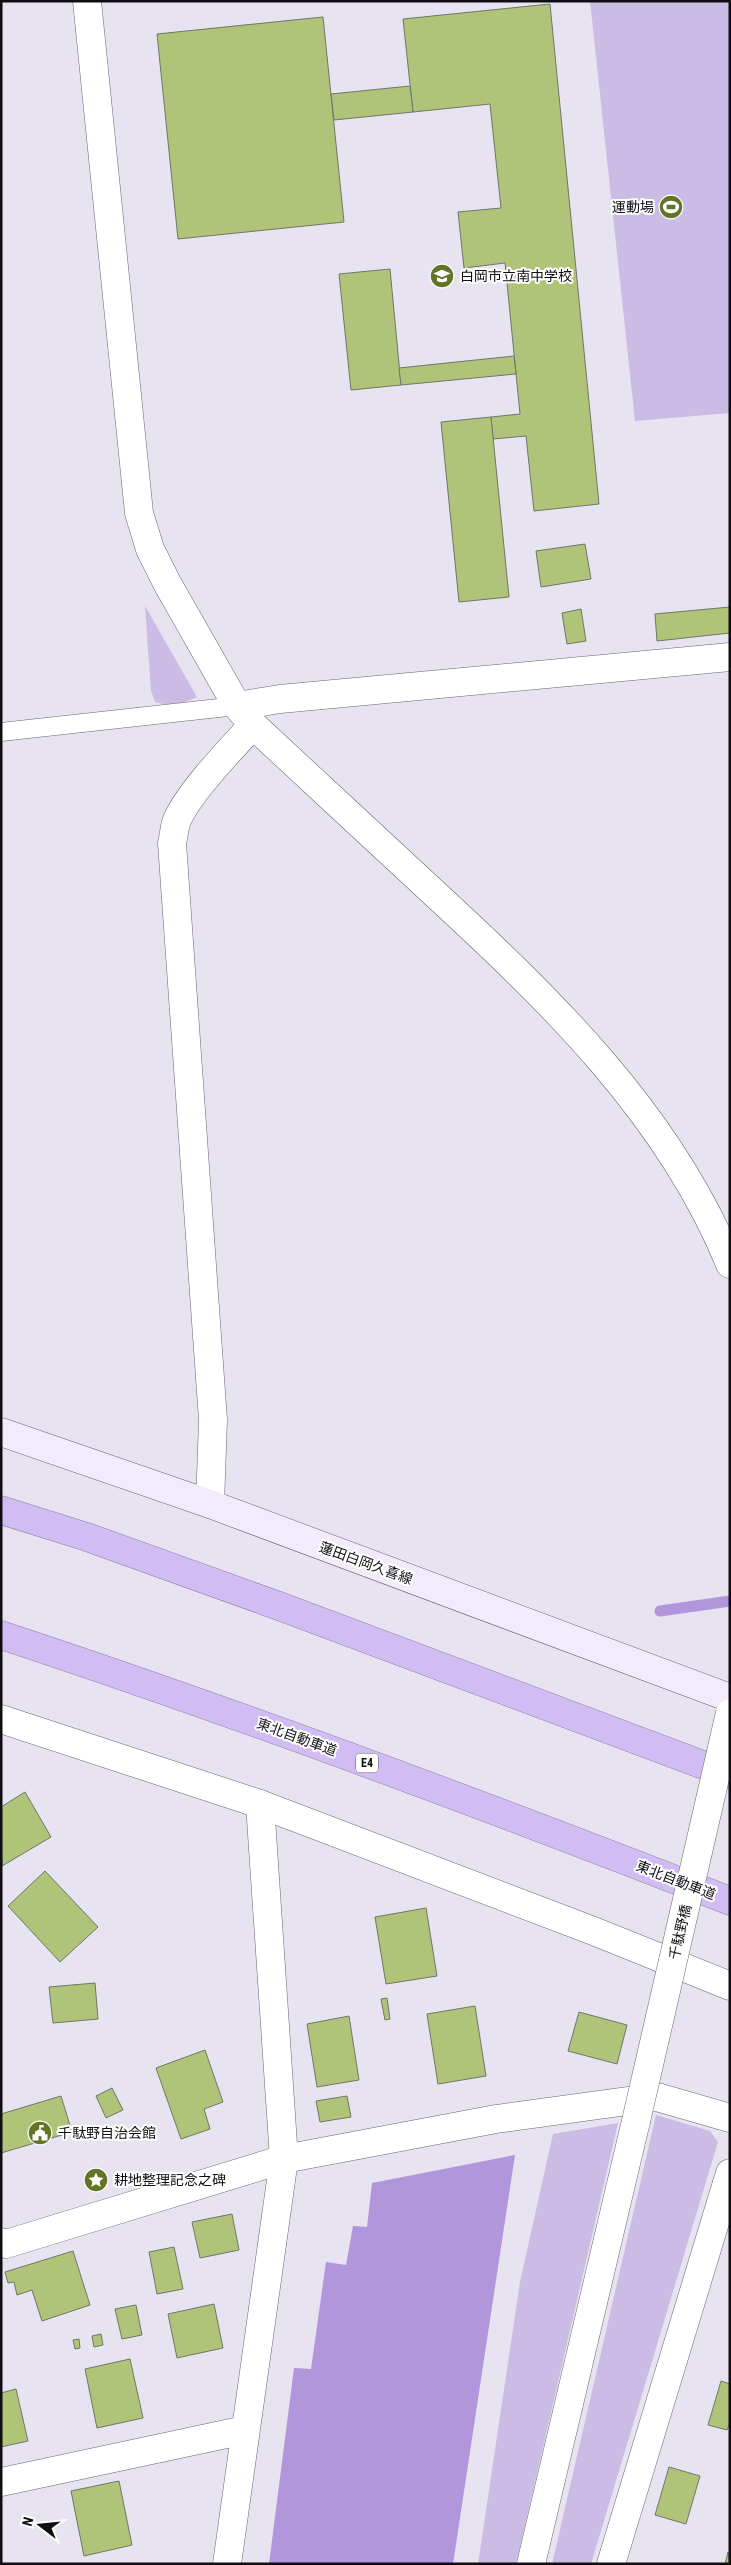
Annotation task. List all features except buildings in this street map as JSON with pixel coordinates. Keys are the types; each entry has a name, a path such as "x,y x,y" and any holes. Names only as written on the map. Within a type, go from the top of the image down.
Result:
{"highway":[{"path":"1,1510 87,1537 279,1606 730,1775"},
{"name":"東北自動車道","path":"1,1635 157,1686 469,1800 730,1901"}],"main road":[{"name":"蓮田白岡久喜線","path":"1,1432 210,1504 730,1698"}],"street":[{"path":"87,1 139,513 150,549 167,583 245,715 490,945 547,1001 601,1060 676,1158 718,1236 730,1264"},
{"path":"210,1504 213,1420 172,843 177,821 186,806 220,761 245,715 290,698 730,657"},
{"name":"千駄野橋","path":"531,2564 730,1713"},
{"path":"1,1719 260,1804 596,1932 730,1986"},
{"path":"227,2564 284,2158 260,1804"},
{"path":"1,2242 6,2244 284,2158 496,2119 657,2096 730,2118"},
{"path":"611,2564 730,2173"},
{"path":"1,2482 245,2430"}],"lane":[{"path":"1,732 245,715"}],"shaded area":[{"name":"運動場","path":"590,1 730,1 730,413 635,421"},
{"path":"145,606 197,697 176,704 155,702 151,691"},
{"path":"656,2115 710,2131 718,2142 591,2564 552,2564"},
{"path":"618,2123 516,2564 478,2564 520,2282 553,2134"},
{"path":"515,2155 453,2564 269,2564 294,2368 311,2369 326,2262 346,2265 353,2226 367,2227 372,2183"}],"waterway":[{"path":"660,1611 730,1601"}],"place":[{"name":"運動場","path":"671,207"},
{"name":"白岡市立南中学校","path":"442,276"},
{"name":"千駄野自治会館","path":"40,2133"},
{"name":"耕地整理記念之碑","path":"96,2180"}]}
